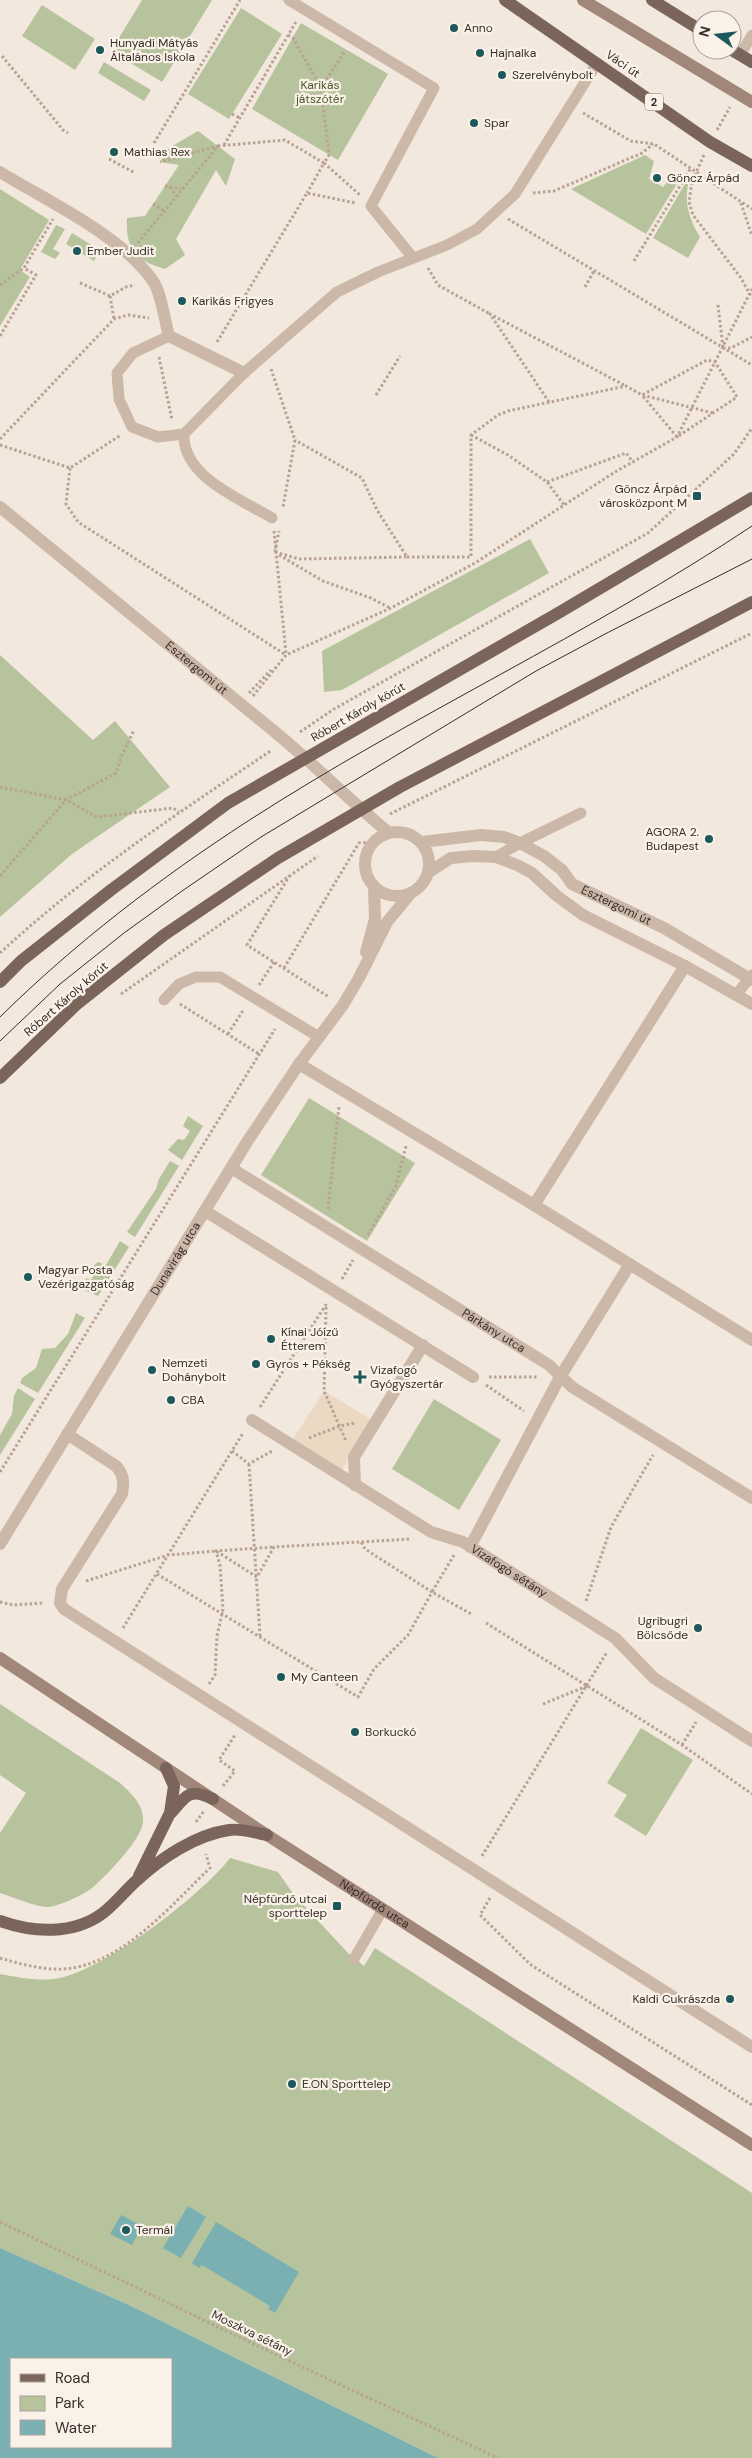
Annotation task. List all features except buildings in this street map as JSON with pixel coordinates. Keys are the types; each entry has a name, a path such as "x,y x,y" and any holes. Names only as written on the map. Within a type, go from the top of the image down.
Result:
{"main road":[{"name":"Váci út","path":"505,0 710,142 752,166"},
{"path":"652,0 692,25"},
{"name":"Róbert Károly körút","path":"0,982 21,961 111,890 228,803 560,612 752,498"},
{"name":"Róbert Károly körút","path":"0,1078 77,1004 164,935 278,858 400,786 752,602"},
{"path":"166,1768 174,1786 170,1813"},
{"path":"136,1880 170,1813 185,1795 198,1792 213,1799"},
{"path":"0,1921 42,1930 72,1928 102,1914 136,1880 165,1859 201,1838 230,1830 267,1835"}],"street":[{"path":"583,0 752,102"},
{"path":"0,172 98,232 128,255 154,282 169,336 244,373"},
{"name":"Esztergomi út","path":"0,507 200,670 241,706 276,732 388,832"},
{"path":"411,893 391,896 374,886 365,869 365,860 372,842 388,832 400,831 412,834 422,842 429,856 429,872"},
{"name":"Esztergomi út","path":"422,842 481,835 504,838 520,843 544,856 562,870 572,884 664,928 751,978"},
{"name":"Esztergomi út","path":"411,893 422,885 429,872 451,858 473,856 496,857 532,873 557,896 583,914 685,966 752,1004"},
{"name":"Dunavirág utca","path":"359,978 375,919 374,886"},
{"name":"Dunavirág utca","path":"0,1544 231,1168 299,1064 343,1005 387,922 411,893"},
{"path":"534,1205 685,966"},
{"path":"299,1064 534,1205 752,1340"},
{"name":"Párkány utca","path":"231,1168 548,1365 572,1387 752,1498"},
{"path":"205,1211 473,1377"},
{"path":"466,1544 560,1377 630,1264"},
{"path":"355,1485 354,1457 424,1345"},
{"name":"Vizafogó sétány","path":"252,1420 287,1444 432,1532 466,1544 578,1614 615,1638 654,1678 752,1741"},
{"path":"68,1434 116,1466 122,1473 124,1483 122,1494 62,1589 60,1603 64,1609 752,2047"},
{"name":"Népfürdő utca","path":"0,1658 267,1835 752,2145"}],"lane":[{"path":"289,0 434,88 372,205 417,256"},
{"path":"742,46 752,35"},
{"path":"169,336 133,353 117,373 119,399 132,427 158,437 184,434 244,373 337,292 477,229 497,212 515,194 597,62"},
{"path":"184,434 183,447 192,463 212,482 278,519"},
{"path":"496,857 581,813"},
{"path":"166,998 180,984 196,977 220,977 319,1037"},
{"path":"736,995 751,978"},
{"path":"354,1958 383,1909"}],"path":[{"path":"154,142 240,0"},
{"path":"224,145 304,9"},
{"path":"209,356 329,155 322,88 293,38 288,35"},
{"path":"280,36 286,40"},
{"path":"322,88 353,39"},
{"path":"2,56 63,130 68,133"},
{"path":"734,102 710,142 696,172 689,202 693,215 741,278 752,298"},
{"path":"570,106 631,141 654,144 752,209"},
{"path":"232,114 240,118"},
{"path":"160,162 218,146 285,140 324,163 372,205"},
{"path":"515,194 554,191 642,153 654,144"},
{"path":"128,255 218,146"},
{"path":"110,159 135,173"},
{"path":"634,261 690,168"},
{"path":"165,186 182,189"},
{"path":"170,187 176,196"},
{"path":"307,193 372,205"},
{"path":"741,202 752,236"},
{"path":"153,204 164,211"},
{"path":"0,285 24,268 60,208"},
{"path":"497,212 752,365"},
{"path":"417,256 438,285 642,395 713,413"},
{"path":"0,336 36,275 24,268"},
{"path":"585,287 594,271"},
{"path":"676,437 752,289"},
{"path":"110,296 114,319"},
{"path":"718,306 723,348"},
{"path":"490,314 549,402"},
{"path":"0,439 114,319 128,316 150,318"},
{"path":"723,348 732,348 752,337"},
{"path":"263,356 269,364 296,440 278,519 275,552 286,655"},
{"path":"376,395 400,356"},
{"path":"241,706 286,655 391,608 475,563 564,505 738,397 715,362 707,360 642,395"},
{"path":"471,435 498,415 626,386"},
{"path":"642,395 676,437"},
{"path":"70,468 132,427"},
{"path":"334,709 648,533 734,454 752,428"},
{"path":"471,435 508,454 547,482 564,505"},
{"path":"471,435 471,557 475,563"},
{"path":"296,440 362,478 377,510 407,558"},
{"path":"0,445 70,468"},
{"path":"547,482 626,453 633,462"},
{"path":"70,468 66,504 78,522 286,655"},
{"path":"275,552 278,519"},
{"path":"275,552 299,559 471,557"},
{"path":"275,552 323,581 372,598 391,608"},
{"path":"416,801 722,646 752,633"},
{"path":"0,876 66,800 116,773 134,730"},
{"path":"0,787 66,800 97,817 173,808 179,812"},
{"path":"0,953 90,878 179,812 214,789"},
{"path":"284,968 359,844 372,842"},
{"path":"121,994 292,873 247,944 343,1005"},
{"path":"166,998 260,1054"},
{"path":"0,1472 284,1015"},
{"path":"326,1228 339,1106 332,1084"},
{"path":"115,1642 232,1451 336,1291 396,1186 410,1131"},
{"path":"326,1306 324,1391 354,1457"},
{"path":"473,1377 560,1377"},
{"path":"473,1377 537,1420"},
{"path":"249,1464 287,1444 340,1426 378,1418"},
{"path":"578,1614 586,1601 611,1527 656,1452 664,1445"},
{"path":"232,1451 249,1464 260,1636"},
{"path":"62,1589 168,1555 415,1539"},
{"path":"361,1542 365,1548 432,1592 471,1613"},
{"path":"157,1574 358,1697 374,1669 408,1635 453,1555 466,1544"},
{"path":"257,1577 274,1547"},
{"path":"216,1551 257,1577"},
{"path":"202,1696 215,1675 217,1636 222,1613 220,1564 216,1551"},
{"path":"446,1551 453,1555"},
{"path":"0,1602 13,1605 60,1603"},
{"path":"486,1623 682,1745 752,1794"},
{"path":"474,1870 615,1638"},
{"path":"543,1704 587,1686"},
{"path":"682,1745 704,1709"},
{"path":"0,1958 54,1969 78,1967 105,1958 128,1943 148,1926 210,1868 195,1822 235,1771 219,1760 242,1722"},
{"path":"498,1885 480,1915 532,1965 752,2105"},
{"name":"Moszkva sétány","path":"0,2222 268,2351 498,2458"}],"green space":[{"path":"142,0 212,0 162,82 111,51"},
{"path":"42,5 95,39 75,70 22,36"},
{"path":"241,8 282,34 229,119 188,94"},
{"name":"Karikás játszótér","path":"301,23 388,74 338,160 252,109"},
{"path":"104,62 151,90 144,101 98,73"},
{"path":"198,131 235,159 226,186 216,170 176,239 185,255 165,269 147,262 134,252 128,238 127,218 145,216 179,165 160,162 169,148"},
{"path":"645,155 654,161 649,179 663,187 675,173 681,177 646,234 571,189"},
{"path":"686,182 688,185 687,206 693,225 700,237 688,258 653,238"},
{"path":"0,189 49,220 20,270 30,277 0,326"},
{"path":"56,225 65,229 53,249 60,253 55,259 41,252"},
{"path":"72,233 100,250 94,261 66,244"},
{"path":"530,539 549,573 342,690 324,692 322,651"},
{"path":"0,655 93,740 115,721 170,787 72,854 0,917"},
{"path":"309,1098 415,1163 367,1241 261,1175"},
{"path":"188,1116 203,1126 182,1160 168,1150 178,1139 184,1140 190,1131 183,1126"},
{"path":"170,1161 179,1166 135,1237 127,1232 156,1189 159,1179"},
{"path":"120,1241 129,1247 98,1296 82,1289 86,1278 91,1280 95,1273 90,1269 98,1262 106,1265"},
{"path":"76,1313 85,1318 38,1393 20,1383 22,1378 36,1368 42,1349 55,1348 68,1334"},
{"path":"18,1388 35,1399 0,1455 0,1435 12,1414 14,1396"},
{"path":"434,1399 501,1440 459,1510 392,1469"},
{"path":"0,1704 120,1783 132,1795 143,1815 143,1821 137,1837 115,1866 89,1890 58,1905 48,1907 37,1905 0,1893 0,1833 26,1793 0,1775"},
{"path":"641,1728 693,1760 646,1836 614,1816 627,1795 607,1783"},
{"name":"E.ON Sporttelep","path":"230,1858 278,1872 294,1895 348,1953 364,1966 375,1948 752,2193 752,2458 438,2458 129,2305 0,2248 0,1974 33,1979 53,1979 73,1974 96,1963 149,1930 174,1911 197,1892"}],"shaded area":[{"path":"324,1391 372,1420 339,1475 289,1445"}],"water":[{"path":"188,2206 206,2217 181,2258 163,2248"},
{"name":"Termál","path":"121,2215 142,2226 132,2245 110,2234"},
{"path":"216,2222 299,2272 275,2313 268,2309 270,2306 202,2265 199,2268 192,2263"},
{"path":"0,2248 129,2305 438,2458 0,2458"}],"tram line":[{"path":"0,1017 88,937 183,865 248,821 373,745 628,603 752,526"},
{"path":"0,1041 60,984 124,933 261,837 536,671 752,559"}],"place":[{"name":"Anno","path":"454,28"},
{"name":"Hunyadi Mátyás Általános Iskola","path":"100,50"},
{"name":"Hajnalka","path":"480,53"},
{"name":"Szerelvénybolt","path":"502,75"},
{"name":"Spar","path":"474,123"},
{"name":"Mathias Rex","path":"114,152"},
{"name":"Göncz Árpád","path":"657,178"},
{"name":"Ember Judit","path":"77,251"},
{"name":"Karikás Frigyes","path":"182,301"},
{"name":"Göncz Árpád városközpont M","path":"697,496"},
{"name":"AGORA 2. Budapest","path":"709,839"},
{"name":"Magyar Posta Vezérigazgatóság","path":"28,1277"},
{"name":"Kínai Jóízű Étterem","path":"271,1339"},
{"name":"Gyros + Pékség","path":"256,1364"},
{"name":"Nemzeti Dohánybolt","path":"152,1370"},
{"name":"Vizafogó Gyógyszertár","path":"360,1377"},
{"name":"CBA","path":"171,1400"},
{"name":"Ugribugri Bölcsőde","path":"698,1628"},
{"name":"My Canteen","path":"281,1677"},
{"name":"Borkuckó","path":"355,1732"},
{"name":"Népfürdő utcai sporttelep","path":"337,1906"},
{"name":"Kaldi Cukrászda","path":"730,1999"},
{"name":"E.ON Sporttelep","path":"292,2084"},
{"name":"Termál","path":"126,2230"}]}
